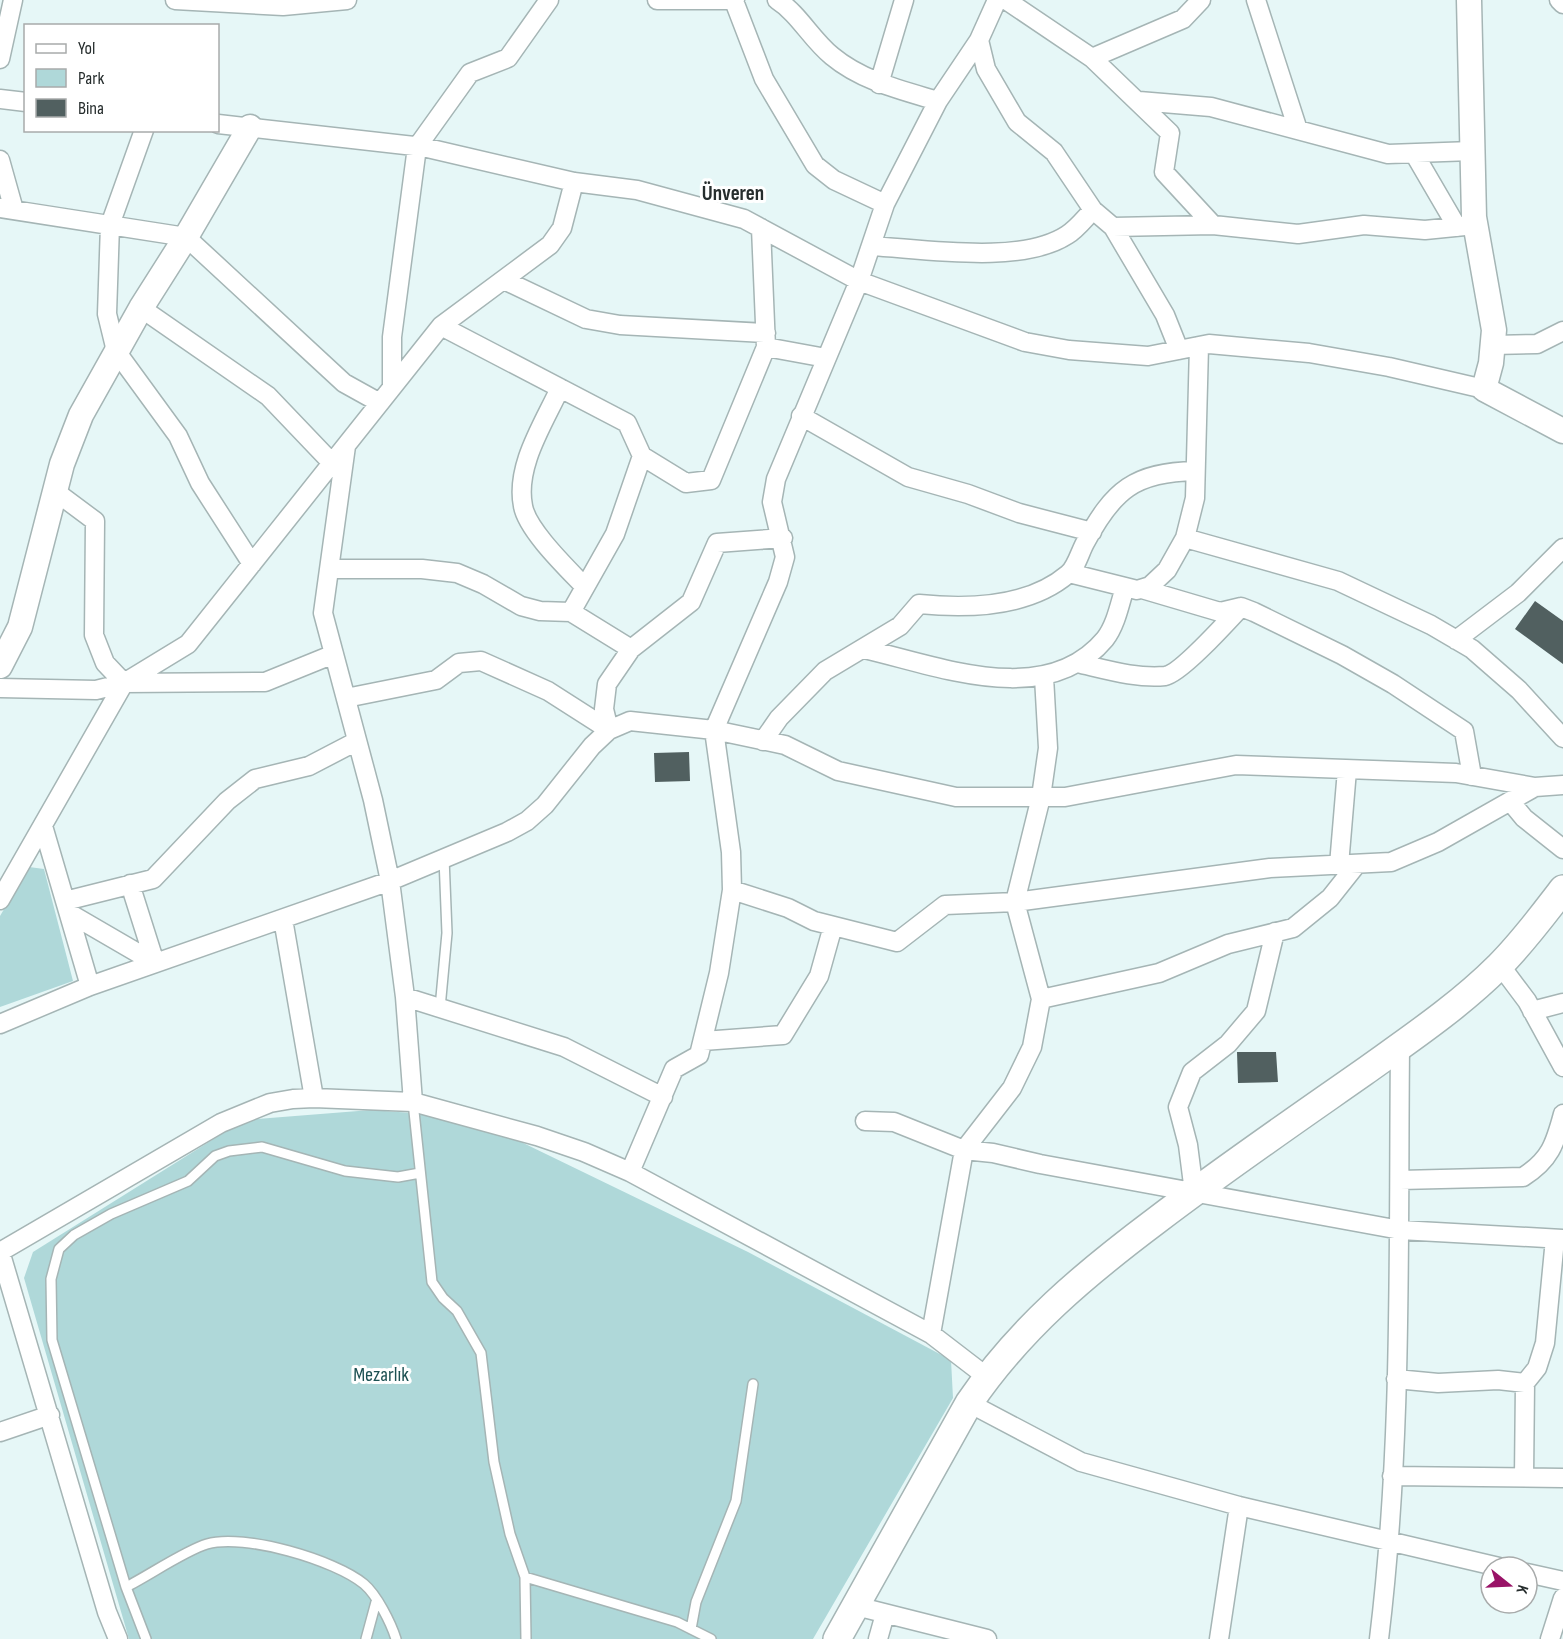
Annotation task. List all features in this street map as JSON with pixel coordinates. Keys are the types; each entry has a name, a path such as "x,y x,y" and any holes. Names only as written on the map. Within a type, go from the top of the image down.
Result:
{"main road":[{"path":"839,1639 969,1403 987,1377 1042,1313 1072,1286 1194,1192 1400,1047 1500,965 1563,889"}],"street":[{"path":"0,59 13,0"},
{"path":"175,0 283,6 347,0"},
{"path":"392,387 392,337 417,147 470,73 508,58 549,0"},
{"path":"657,0 735,0 764,79 815,165 834,180 885,204"},
{"path":"777,0 789,8 832,57 879,84 938,101"},
{"path":"879,84 904,0"},
{"path":"630,1172 674,1069 699,1055 719,973 732,890 731,852 714,730 778,582 785,557 783,538 775,522 772,502 776,479 859,280 885,204 938,101 979,40 997,0"},
{"path":"1006,0 1092,57 1170,133 1164,172 1213,225"},
{"path":"1092,57 1183,19 1201,0"},
{"path":"1256,0 1298,130"},
{"path":"1469,0 1472,151 1466,226 1494,330 1484,389"},
{"path":"1559,0 1563,4"},
{"path":"979,40 986,69 1017,122 1054,152 1094,210 1113,227 1165,315 1179,350"},
{"path":"0,99 24,102"},
{"path":"1139,101 1211,107 1388,154 1415,155 1472,151"},
{"path":"219,124 417,147 574,182 637,190 744,219 859,280 1025,342 1069,350 1148,356 1209,344 1309,354 1389,367 1484,389 1563,430"},
{"path":"0,666 20,627 62,464 81,415 141,308 250,128"},
{"path":"143,132 110,225 107,314 116,351 178,436 200,483 252,564"},
{"path":"1415,155 1466,226"},
{"path":"0,160 7,209 186,237 344,383 380,403"},
{"path":"3,891 43,826 124,683 188,644 441,326 550,245 562,228 574,182"},
{"path":"871,246 986,253 1036,248 1067,235 1094,210"},
{"path":"1113,227 1213,225 1298,234 1364,225 1425,230 1466,226"},
{"path":"441,326 627,423 642,456 686,483 711,480 766,340 761,228"},
{"path":"504,280 586,319 620,325 766,340 826,358"},
{"path":"141,308 268,396 333,463"},
{"path":"1493,345 1537,344 1563,331"},
{"path":"1134,588 1150,586 1167,570 1185,538 1195,498 1199,346"},
{"path":"560,388 525,461 523,507 543,542 585,587"},
{"path":"801,416 909,477 968,494 1019,513 1092,531"},
{"path":"346,446 323,614 357,741 390,881 405,997 413,1102"},
{"path":"571,612 615,534 642,456"},
{"path":"763,741 779,718 825,671 900,626 919,604 953,607 993,604 1036,594 1069,573 1092,531 1119,492 1132,482 1167,471 1195,471"},
{"path":"56,492 94,521 94,635 105,663 124,683"},
{"path":"609,730 604,709 608,684 631,649 691,602 717,543 783,538"},
{"path":"1185,538 1338,581 1431,625 1472,649 1519,690 1563,738"},
{"path":"1456,640 1518,593 1563,548"},
{"path":"329,569 422,569 457,573 483,584 521,606 540,611 571,612 631,649"},
{"path":"1069,573 1220,612 1241,607 1342,655 1393,684 1464,731 1472,776"},
{"path":"864,649 988,677 1044,677 1077,663 1106,638 1134,588"},
{"path":"1077,663 1117,672 1167,676 1184,664 1241,607"},
{"path":"0,688 96,690 124,683 265,682 334,654"},
{"path":"346,698 436,680 459,663 481,661 548,691 609,730"},
{"path":"931,1334 964,1150 1012,1088 1032,1047 1041,999 1015,902 1041,797 1048,748 1044,677"},
{"path":"0,1024 90,986 390,881 527,821 545,805 592,746 609,730 630,721 714,730 785,745 838,771 956,796 1065,797 1236,765 1472,776 1535,787 1563,785"},
{"path":"67,907 153,879 203,824 255,778 309,766 357,741"},
{"path":"1041,999 1159,973 1228,944 1293,927 1330,898 1348,864 1347,770"},
{"path":"732,890 833,926 897,942 945,905 1015,902 1270,868 1391,862 1438,842 1535,787"},
{"path":"1510,801 1524,818 1563,849"},
{"path":"43,826 90,986"},
{"path":"130,885 154,963"},
{"path":"67,907 154,963"},
{"path":"283,919 314,1098"},
{"path":"703,1041 783,1035 819,976 833,926"},
{"path":"1194,1192 1188,1145 1178,1107 1192,1072 1228,1044 1256,1011 1275,932"},
{"path":"1500,965 1532,1011 1563,1067"},
{"path":"405,997 564,1047 663,1097"},
{"path":"1532,1011 1563,1003"},
{"path":"1379,1639 1390,1543 1396,1379 1400,1230 1400,1047"},
{"path":"118,1639 104,1601 0,1252 221,1123 270,1104 314,1098 413,1102 537,1136 584,1152 630,1172 931,1334 987,1377"},
{"path":"1400,1180 1523,1177 1540,1166 1551,1151 1563,1114"},
{"path":"865,1121 894,1122 934,1140 964,1150 993,1153 1040,1164 1400,1230 1559,1239 1545,1343 1537,1368 1525,1383 1524,1477"},
{"path":"1396,1379 1438,1383 1498,1380 1525,1383"},
{"path":"969,1403 1082,1462 1239,1506 1479,1563"},
{"path":"0,1431 50,1415"},
{"path":"1392,1476 1563,1478"},
{"path":"1219,1639 1239,1506"},
{"path":"1539,1576 1563,1581"},
{"path":"1550,1639 1563,1598"},
{"path":"856,1606 978,1638"},
{"path":"878,1639 885,1614"}],"lane":[{"path":"440,1008 447,933 444,858"},
{"path":"413,1102 432,1282 443,1298 457,1311 481,1353 494,1462 510,1534 525,1577 526,1639"},
{"path":"146,1639 126,1587 52,1340 51,1280 59,1249 74,1235 111,1214 188,1180 215,1156 229,1151 262,1147 345,1171 398,1177 420,1173"},
{"path":"691,1629 696,1602 736,1502 753,1384"},
{"path":"126,1587 207,1544 233,1542 304,1555 334,1567 365,1585 396,1639"},
{"path":"525,1577 677,1622 711,1639"},
{"path":"366,1639 376,1602"}],"green space":[{"path":"29,867 44,869 73,981 0,1007 0,916"},
{"name":"Mezarlık","path":"371,1110 426,1114 515,1139 748,1252 951,1360 953,1398 813,1639 129,1639 24,1278 33,1252 244,1120"}],"building":[{"path":"1535,601 1563,621 1563,664 1515,629"},
{"path":"689,752 690,781 655,782 654,753"},
{"path":"1237,1052 1276,1052 1278,1082 1238,1083"}],"district":[{"name":"Ünveren","path":"733,193"}]}
